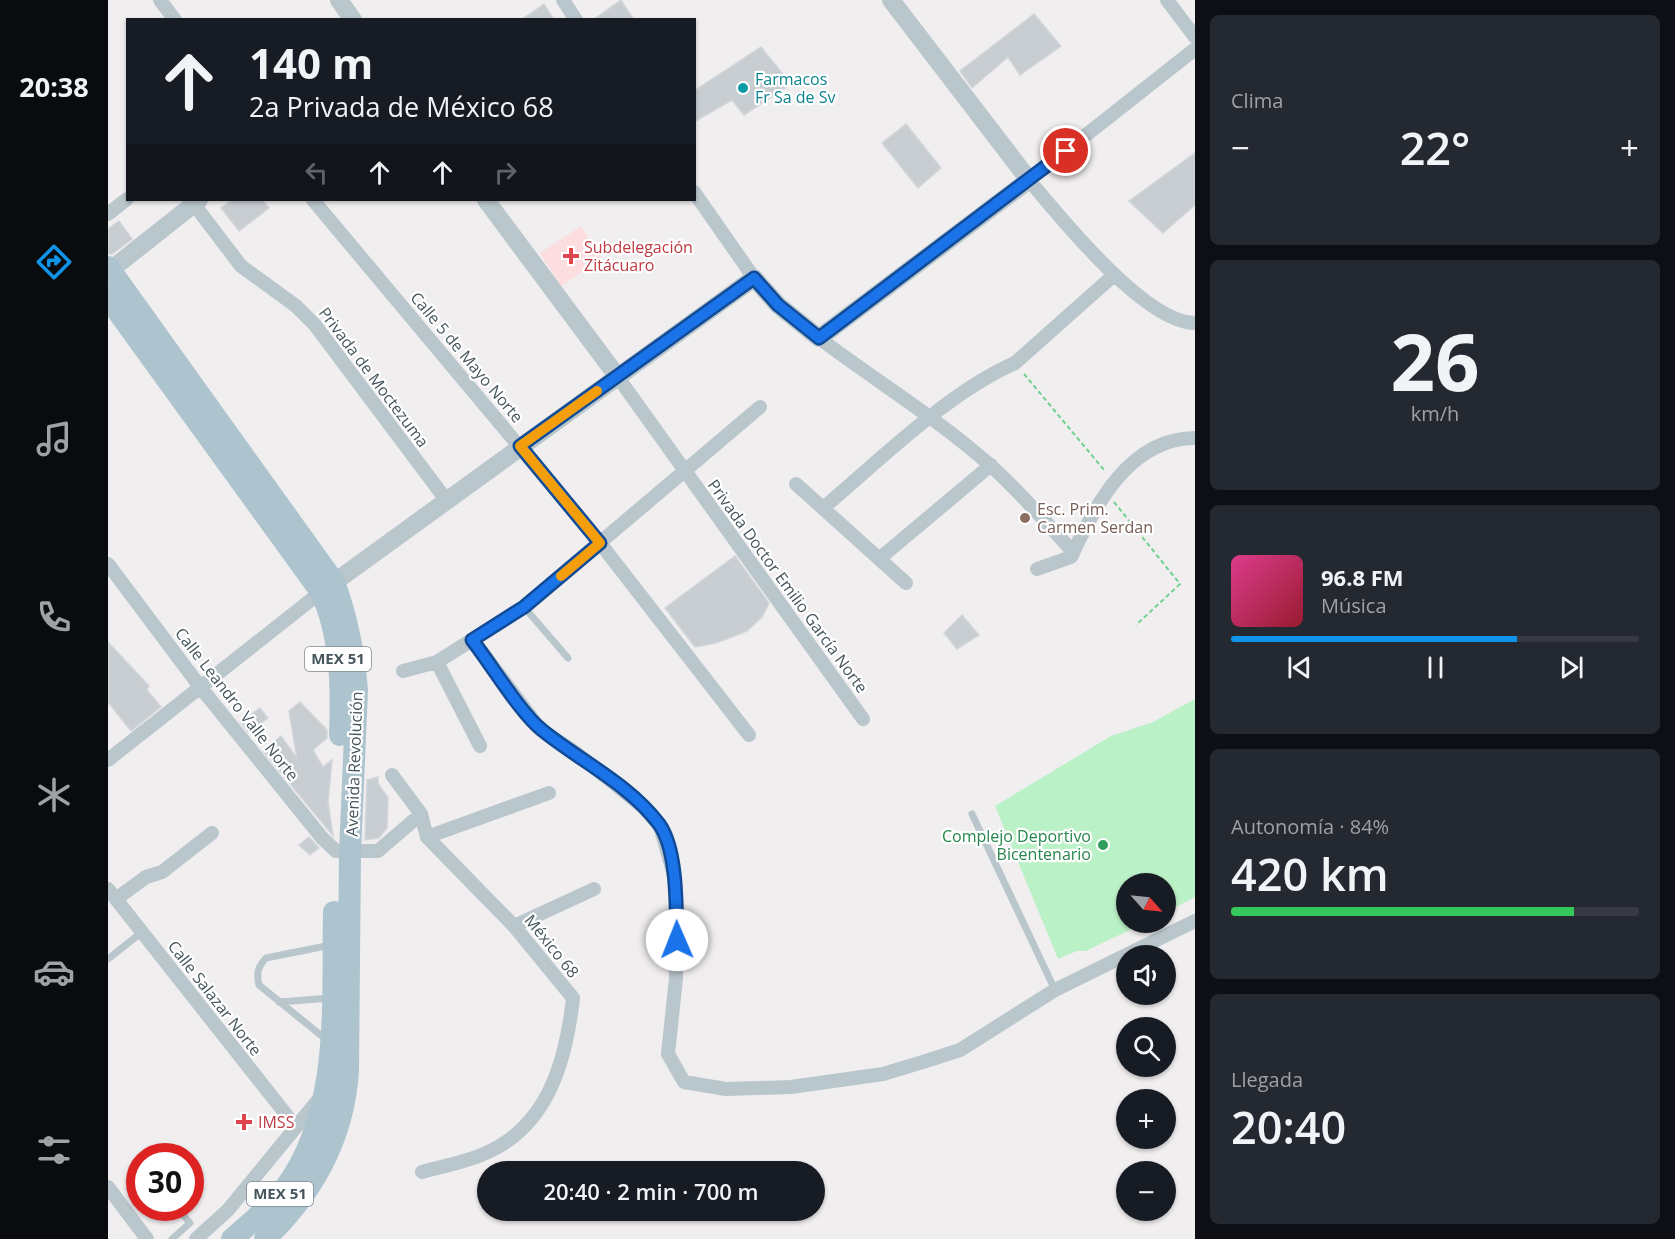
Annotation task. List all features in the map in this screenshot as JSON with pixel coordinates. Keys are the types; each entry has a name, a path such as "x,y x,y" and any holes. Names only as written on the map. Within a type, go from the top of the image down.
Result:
{"main road":[{"name":"Avenida Revolución","path":"109,270 327,587 336,642 340,680 343,852 340,998 347,1084 337,1132 323,1165 305,1195 265,1239"},
{"name":"Avenida Revolución","path":"108,298 327,587"},
{"name":"Avenida Revolución","path":"232,1239 273,1201 294,1175 314,1138 326,1090 330,1042 340,998"}],"street":[{"path":"160,0 174,18"},
{"path":"339,0 352,18"},
{"path":"562,0 575,18"},
{"path":"891,0 1029,180 1083,245 1114,275 1168,316 1183,323 1195,323"},
{"path":"1167,0 1195,37"},
{"path":"819,338 1029,180 1195,49"},
{"path":"696,195 754,278 778,305 819,338 931,417 991,465 1023,496 1073,552"},
{"path":"108,213 126,200"},
{"path":"109,270 196,201"},
{"name":"Privada de Moctezuma","path":"196,201 241,266 261,283 296,306 315,325 447,501"},
{"name":"Calle 5 de Mayo Norte","path":"314,201 600,543 749,735"},
{"path":"487,201 617,376"},
{"path":"823,508 931,417 996,371 1015,363 1114,275"},
{"path":"108,760 327,587 754,278"},
{"name":"Privada Doctor Emilio García Norte","path":"617,376 863,719"},
{"path":"403,671 437,662 524,607 760,407"},
{"path":"1037,569 1071,557 1110,487 1146,450 1161,443 1195,438"},
{"path":"879,559 991,465"},
{"path":"796,484 906,583"},
{"name":"Calle Leandro Valle Norte","path":"108,564 201,688 322,839 343,852"},
{"path":"472,640 540,729 575,752 642,806 660,825 675,879 676,978 668,1054 684,1082 726,1089 791,1088 883,1074 960,1050 1055,990 1194,924"},
{"path":"437,662 480,746"},
{"name":"México 68","path":"392,775 421,814 428,837 514,926 573,998 560,1068 540,1109 525,1128 488,1153 422,1172"},
{"path":"428,837 549,793"},
{"path":"343,852 378,851 421,814"},
{"path":"112,894 146,877 162,872 212,833"},
{"path":"514,926 594,890"},
{"name":"Calle Salazar Norte","path":"112,894 296,1127"},
{"path":"196,1239 228,1210 326,1090"},
{"path":"108,1187 147,1239"}],"lane":[{"path":"524,607 568,658"},
{"path":"972,814 1055,990"},
{"path":"108,959 142,932"},
{"path":"330,1042 279,1002 260,985 256,976 260,965 266,958 341,944"},
{"path":"279,1002 340,998"},
{"path":"172,1239 190,1223 188,1221"}],"path":[{"path":"1015,363 1110,487 1180,584 1136,625"}],"shaded area":[{"name":"Subdelegación Zitácuaro","path":"581,226 602,259 561,286 540,253"}],"green space":[{"name":"Complejo Deportivo Bicentenario","path":"1195,699 1195,897 1176,907 1176,873 1116,873 1116,933 1123,933 1086,951 1077,951 1058,959 995,806 1111,736 1153,722"}],"building":[{"path":"621,0 633,18 596,18"},
{"path":"544,4 553,18 524,18"},
{"path":"1034,14 1061,46 1020,75 1008,57 972,88 960,71"},
{"name":"Farmacos Fr Sa de Sv","path":"761,47 791,84 744,115 732,100 696,121 696,90"},
{"path":"906,124 941,168 918,188 882,143"},
{"path":"1195,153 1195,205 1163,233 1129,201"},
{"path":"231,201 263,201 269,208 239,231 221,208"},
{"path":"119,221 132,239 112,254 108,254 108,229"},
{"path":"735,556 769,603 762,617 747,631 716,643 695,647 665,608"},
{"path":"962,615 979,635 957,649 944,633"},
{"path":"108,642 149,686 147,690 161,707 131,731 108,702"},
{"path":"300,702 327,730 327,738 313,750 323,767 332,760 328,802 333,836 263,751 281,736 297,758 289,711"},
{"path":"260,708 268,718 248,732 240,722"},
{"path":"378,777 378,783 388,798 387,828 379,838 365,840 367,780"},
{"path":"309,837 319,848 310,855 299,845"}],"slow traffic":[{"path":"561,576 600,543 520,446 597,391"}],"place":[{"name":"Farmacos Fr Sa de Sv","path":"743,88"},
{"name":"Subdelegación Zitácuaro","path":"571,256"},
{"name":"Esc. Prim. Carmen Serdan","path":"1025,518"},
{"name":"Complejo Deportivo Bicentenario","path":"1103,845"},
{"name":"IMSS","path":"244,1122"}],"route":[{"path":"677,940 675,879 660,825 642,806 590,764 540,729 472,640 524,607 600,543 520,446 754,278 778,305 819,338 1066,151"}]}
